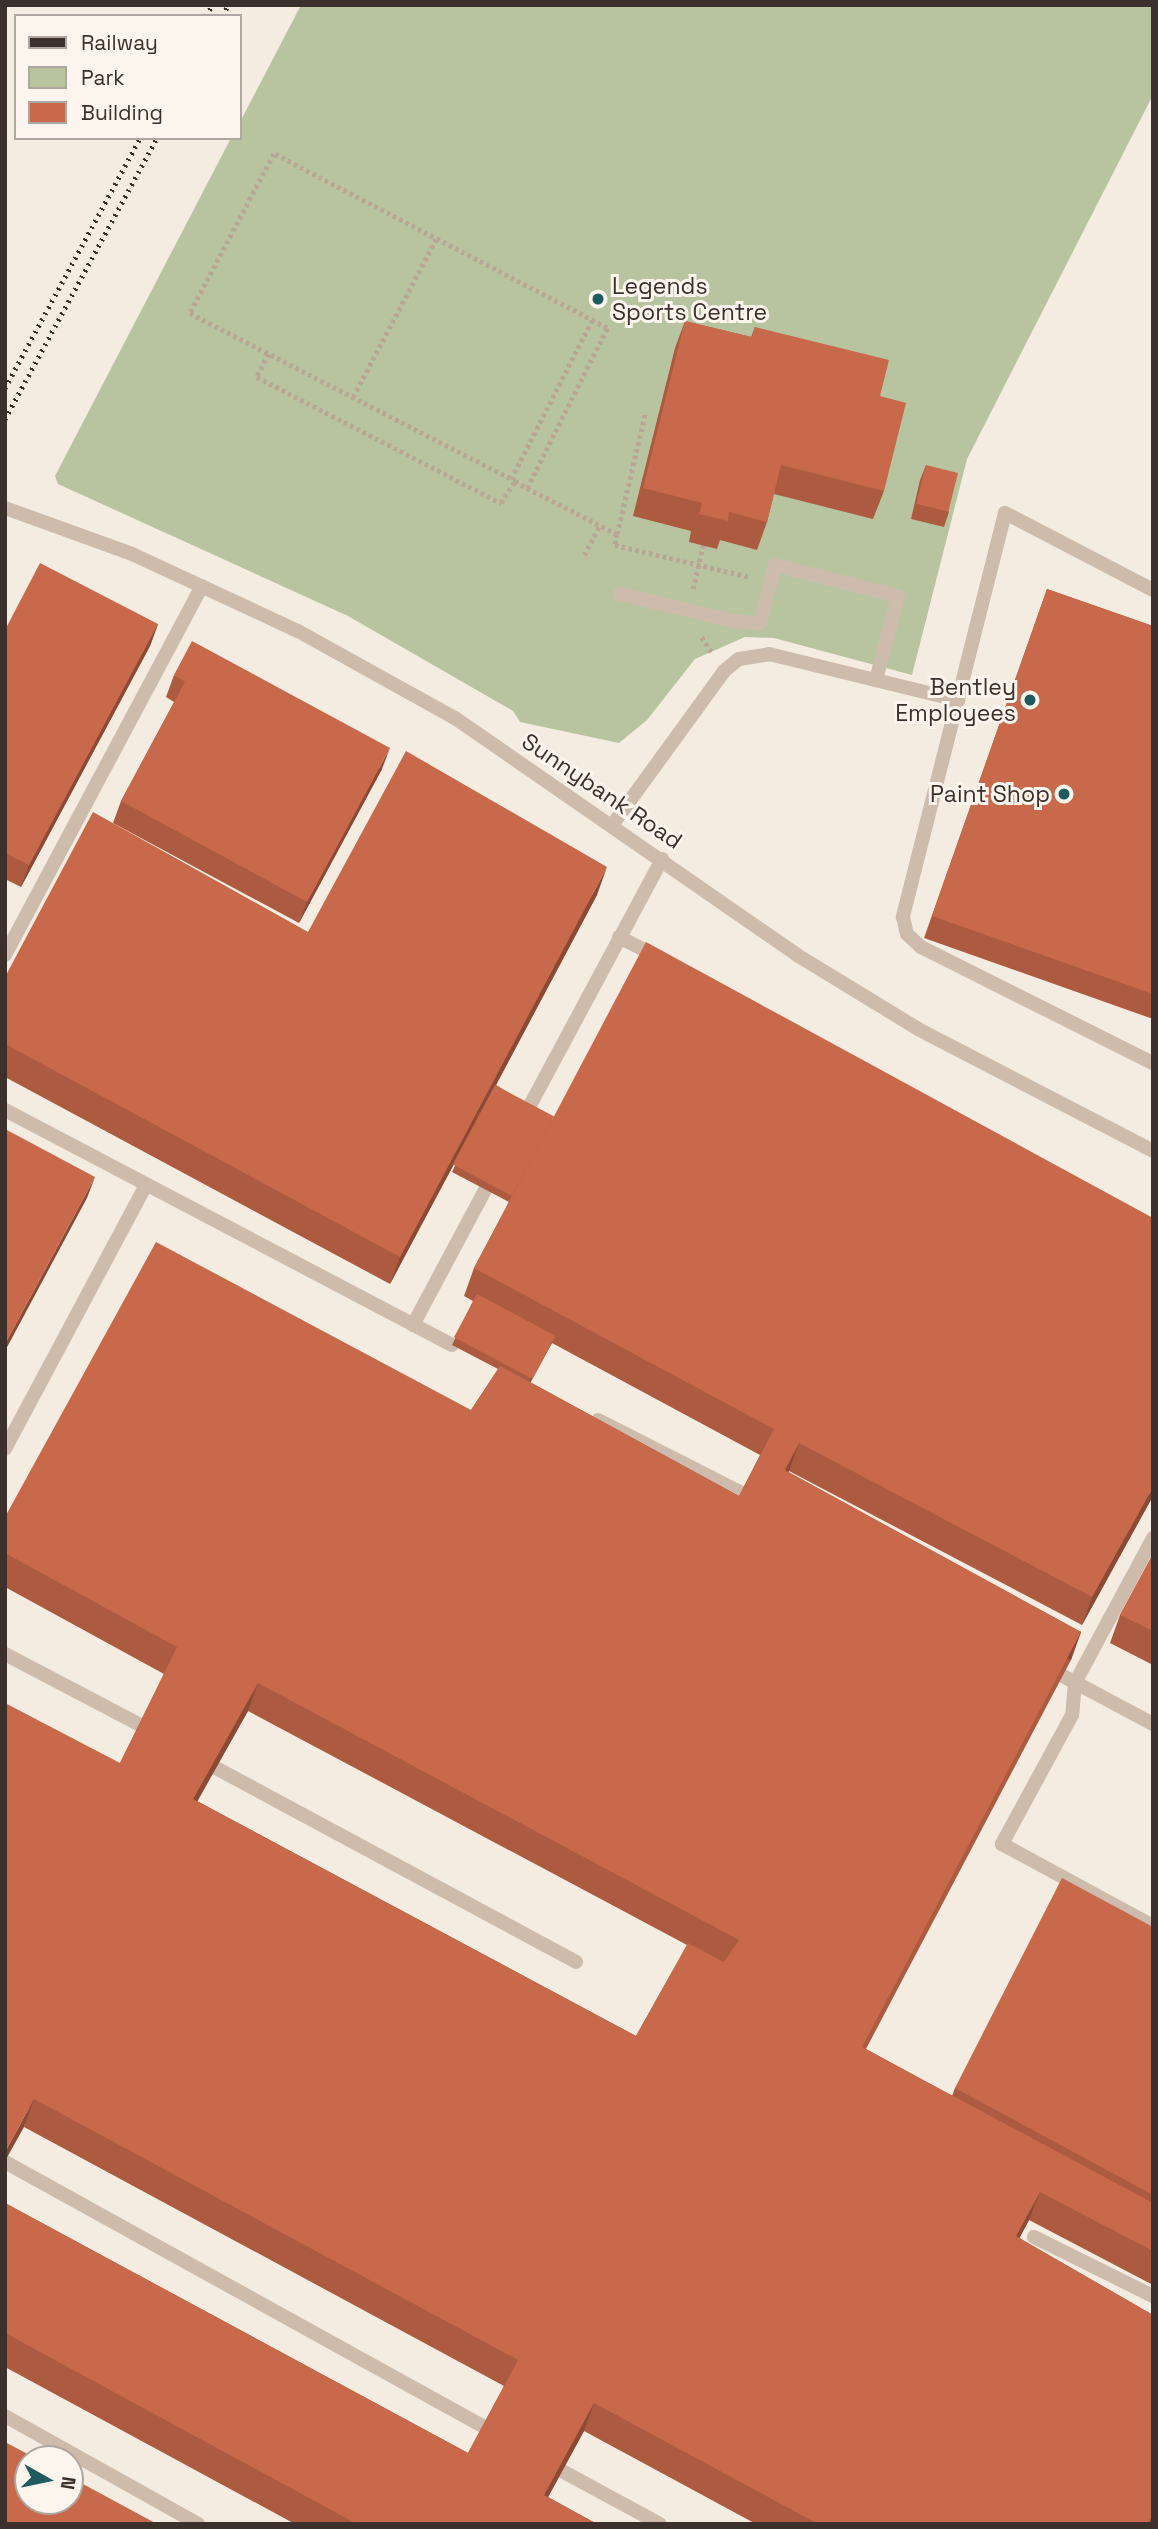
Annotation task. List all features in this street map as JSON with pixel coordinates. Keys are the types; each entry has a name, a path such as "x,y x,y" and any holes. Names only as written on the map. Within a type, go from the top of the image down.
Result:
{"lane":[{"name":"Sunnybank Road","path":"5,508 23,518 132,554 202,586 298,631 455,718 613,824 797,956 918,1029 1153,1151"},
{"path":"1153,590 1005,513 903,917 907,934 921,947 1153,1063"},
{"path":"620,594 733,621 760,623 775,565 898,596 876,680"},
{"path":"5,955 202,586"},
{"path":"613,824 724,671 738,659 768,654 958,701"},
{"path":"527,1111 662,859"},
{"path":"619,937 667,962"},
{"path":"5,1110 452,1345"},
{"path":"5,1449 146,1185"},
{"path":"413,1325 485,1190"},
{"path":"588,1415 744,1494"},
{"path":"1153,1538 1069,1679 1072,1715 1002,1844 1153,1926"},
{"path":"5,1654 142,1726"},
{"path":"1069,1679 1153,1724"},
{"path":"216,1768 576,1962"},
{"path":"5,2162 486,2428"},
{"path":"1034,2237 1153,2296"},
{"path":"5,2416 198,2524"},
{"path":"562,2471 660,2524"}],"path":[{"path":"527,488 607,328 274,154 190,313 527,488 617,534"},
{"path":"353,397 436,239"},
{"path":"269,354 257,377 501,503 592,320"},
{"path":"645,414 615,545 771,582"},
{"path":"584,555 600,525"}],"green space":[{"name":"Legends Sports Centre","path":"301,5 1153,5 1153,95 967,459 912,675 774,638 745,637 695,659 647,720 619,743 520,722 513,711 348,616 58,484 55,476 230,140 242,140 242,118"}],"building":[{"path":"685,321 752,337 755,327 889,360 880,396 906,403 884,491 781,465 767,522 729,512 728,521 699,514 702,503 643,488"},
{"path":"926,465 958,473 948,512 916,504"},
{"path":"40,563 158,624 29,865 5,853 5,630"},
{"name":"Paint Shop","path":"1047,589 1153,626 1153,994 932,916"},
{"path":"192,641 390,748 307,902 121,801 185,682 174,675"},
{"path":"406,751 607,867 400,1257 5,1044 5,977 93,812 308,932"},
{"path":"646,942 1153,1218 1153,1487 1092,1597 799,1443 785,1470 1081,1632 862,2047 1153,2203 1153,2251 1040,2192 1016,2236 1153,2315 1153,2514 1148,2524 818,2524 594,2403 544,2495 597,2524 357,2524 5,2333 5,2203 468,2453 518,2360 34,2099 5,2152 5,1703 120,1763 177,1647 5,1553 5,1517 156,1242 471,1410 500,1366 739,1496 774,1429 474,1268","holes":["258,1683 739,1940 724,1962 688,1943 636,2036 193,1799"]},
{"path":"495,1085 554,1116 512,1196 453,1164"},
{"path":"5,1129 95,1177 5,1344"},
{"path":"477,1294 556,1336 533,1379 454,1337"},
{"path":"1153,1554 1153,1631 1120,1615"},
{"path":"1062,1878 1153,1927 1153,2195 955,2088"},
{"path":"5,2442 14,2447 14,2515 84,2515 84,2485 157,2524 5,2524"}],"railway":[{"path":"207,14 212,5"},
{"path":"224,14 228,5"},
{"path":"5,388 139,140"},
{"path":"5,419 156,140"}],"place":[{"name":"Legends Sports Centre","path":"598,299"},
{"name":"Bentley Employees","path":"1030,700"},
{"name":"Paint Shop","path":"1064,794"}]}
